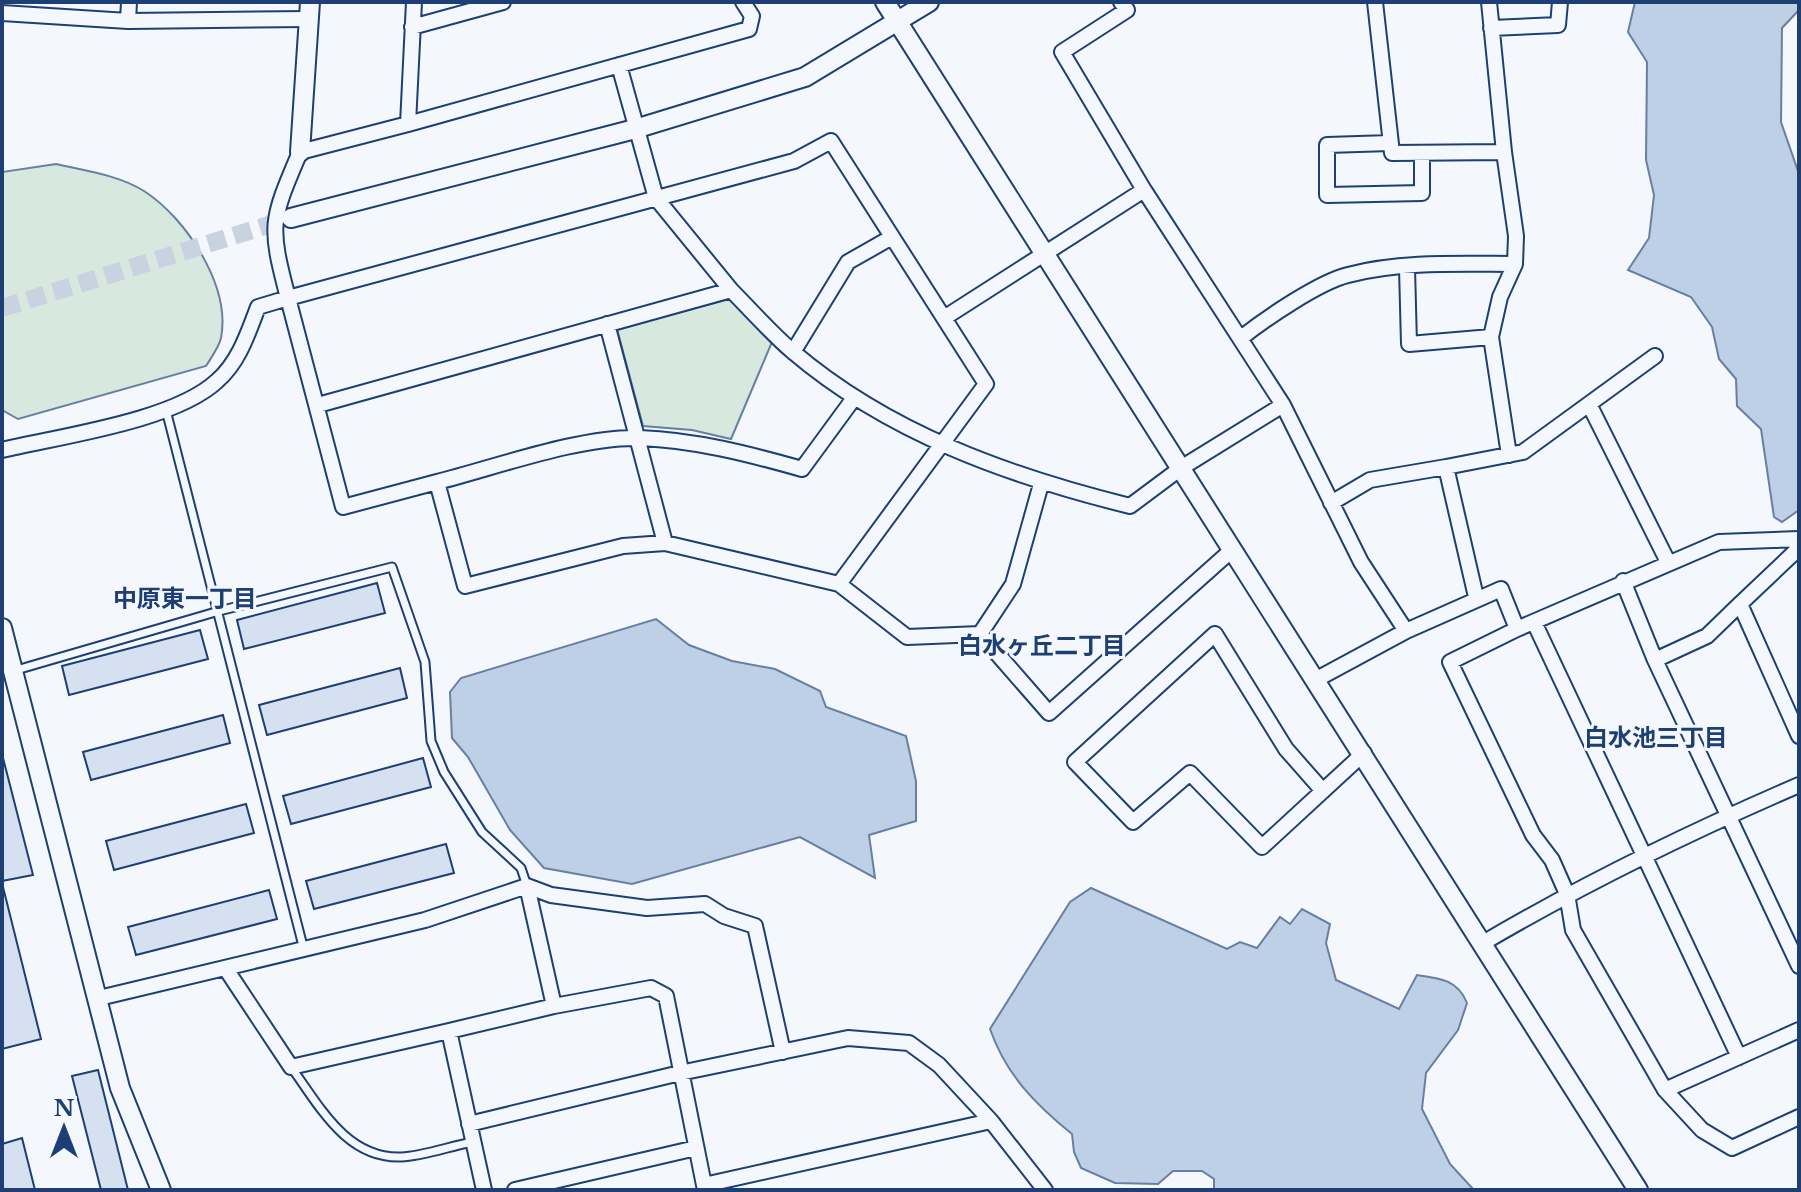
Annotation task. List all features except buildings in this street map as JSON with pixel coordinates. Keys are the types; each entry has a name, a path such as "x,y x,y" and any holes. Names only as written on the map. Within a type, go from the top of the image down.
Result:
{"street":[{"path":"128,21 129,2"},
{"path":"408,124 414,2"},
{"path":"412,27 503,2"},
{"path":"300,152 749,29 752,16 743,2"},
{"path":"885,2 1364,753 1638,1190"},
{"path":"291,218 635,129 805,77 929,2"},
{"path":"1121,2 1127,10 1062,52 1144,190 1283,405 1361,562 1406,631"},
{"path":"1375,2 1392,153 1504,152"},
{"path":"1489,2 1516,236 1515,264 1500,297 1491,337 1509,455"},
{"path":"1491,28 1558,25 1560,2"},
{"path":"2,13 128,21 309,11 300,152 275,210 273,240 343,507 594,442 639,438 724,448 802,469 854,398"},
{"path":"619,65 656,198 731,290 793,352 854,398 940,443 1041,484 1130,506 1181,468 1283,405"},
{"path":"2,450 178,407 217,381 242,349 258,307 794,161 831,141 986,384 839,584"},
{"path":"1390,143 1327,145 1327,195 1422,193 1422,153"},
{"path":"944,318 1144,190"},
{"path":"793,352 848,262 892,237"},
{"path":"1241,338 1266,318 1346,275 1439,264 1515,264"},
{"path":"1407,268 1409,344 1491,337"},
{"path":"318,405 731,290"},
{"path":"607,324 665,543"},
{"path":"1331,503 1370,480 1523,452 1655,356"},
{"path":"1589,404 1668,562"},
{"path":"1446,467 1476,597"},
{"path":"437,482 465,586 623,546 665,543 839,584 907,637 980,634"},
{"path":"980,634 1013,584 1041,484"},
{"path":"1799,539 1719,542 1623,581 1450,662 1533,835 1552,860 1567,894 1573,930 1665,1090 1702,1130 1732,1148 1799,1117"},
{"path":"1655,660 1707,636 1799,548"},
{"path":"980,634 1049,713 1233,549"},
{"path":"1623,581 1655,660 1799,966"},
{"path":"1317,679 1406,631 1476,597 1501,589 1517,629"},
{"path":"1740,604 1799,736"},
{"path":"1534,622 1739,1057"},
{"path":"2,628 120,1088 161,1190"},
{"path":"1323,791 1286,749 1215,634 1075,762 1133,822 1190,773 1262,847 1323,791 1364,753"},
{"path":"1483,943 1567,894 1645,854 1799,785"},
{"path":"99,998 425,920 527,886 551,895 647,908 705,904 724,916 755,926 783,1052"},
{"path":"527,886 554,1006"},
{"path":"226,969 291,1067 554,1006 651,988 666,996 705,1188 991,1121"},
{"path":"1665,1090 1799,1030"},
{"path":"449,1031 484,1190"},
{"path":"469,1124 680,1073 848,1038 909,1043 939,1065 991,1121 1045,1190"},
{"path":"515,1190 696,1148"}],"lane":[{"path":"166,410 304,950"},
{"path":"12,671 219,611 392,567 425,662 431,741 482,832 521,868 527,886"},
{"path":"291,1067 344,1138 371,1152 400,1157 473,1142"}],"shaded area":[{"path":"56,164 124,181 144,191 175,218 202,255 212,276 219,297 221,338 206,366 18,419 2,410 2,172"},
{"path":"729,299 772,342 731,439 692,430 643,426 617,329"}],"water":[{"path":"1635,2 1799,2 1799,10 1782,28 1781,122 1799,174 1799,510 1782,522 1774,517 1761,429 1737,406 1736,379 1719,359 1712,327 1691,297 1628,270 1649,238 1654,195 1646,160 1647,62 1628,32"},
{"path":"656,619 689,645 732,661 775,669 820,691 826,707 906,736 916,781 916,821 869,835 875,878 800,837 632,884 544,868 510,830 468,757 452,738 450,692 461,678"},
{"path":"1091,888 1227,949 1240,942 1257,948 1280,917 1290,924 1302,909 1330,924 1326,943 1336,980 1399,1009 1417,975 1441,979 1459,989 1467,1003 1458,1030 1426,1073 1422,1109 1450,1164 1474,1190 1214,1190 1214,1179 1202,1171 1173,1171 1158,1184 1115,1183 1081,1168 1074,1152 1072,1134 1046,1112 1013,1075 990,1029 1070,902"}],"tunnel":[{"path":"2,308 291,218"}],"district":[{"name":"中原東一丁目","path":"185,599"},
{"name":"白水ヶ丘二丁目","path":"1042,646"},
{"name":"白水池三丁目","path":"1656,738"}]}
